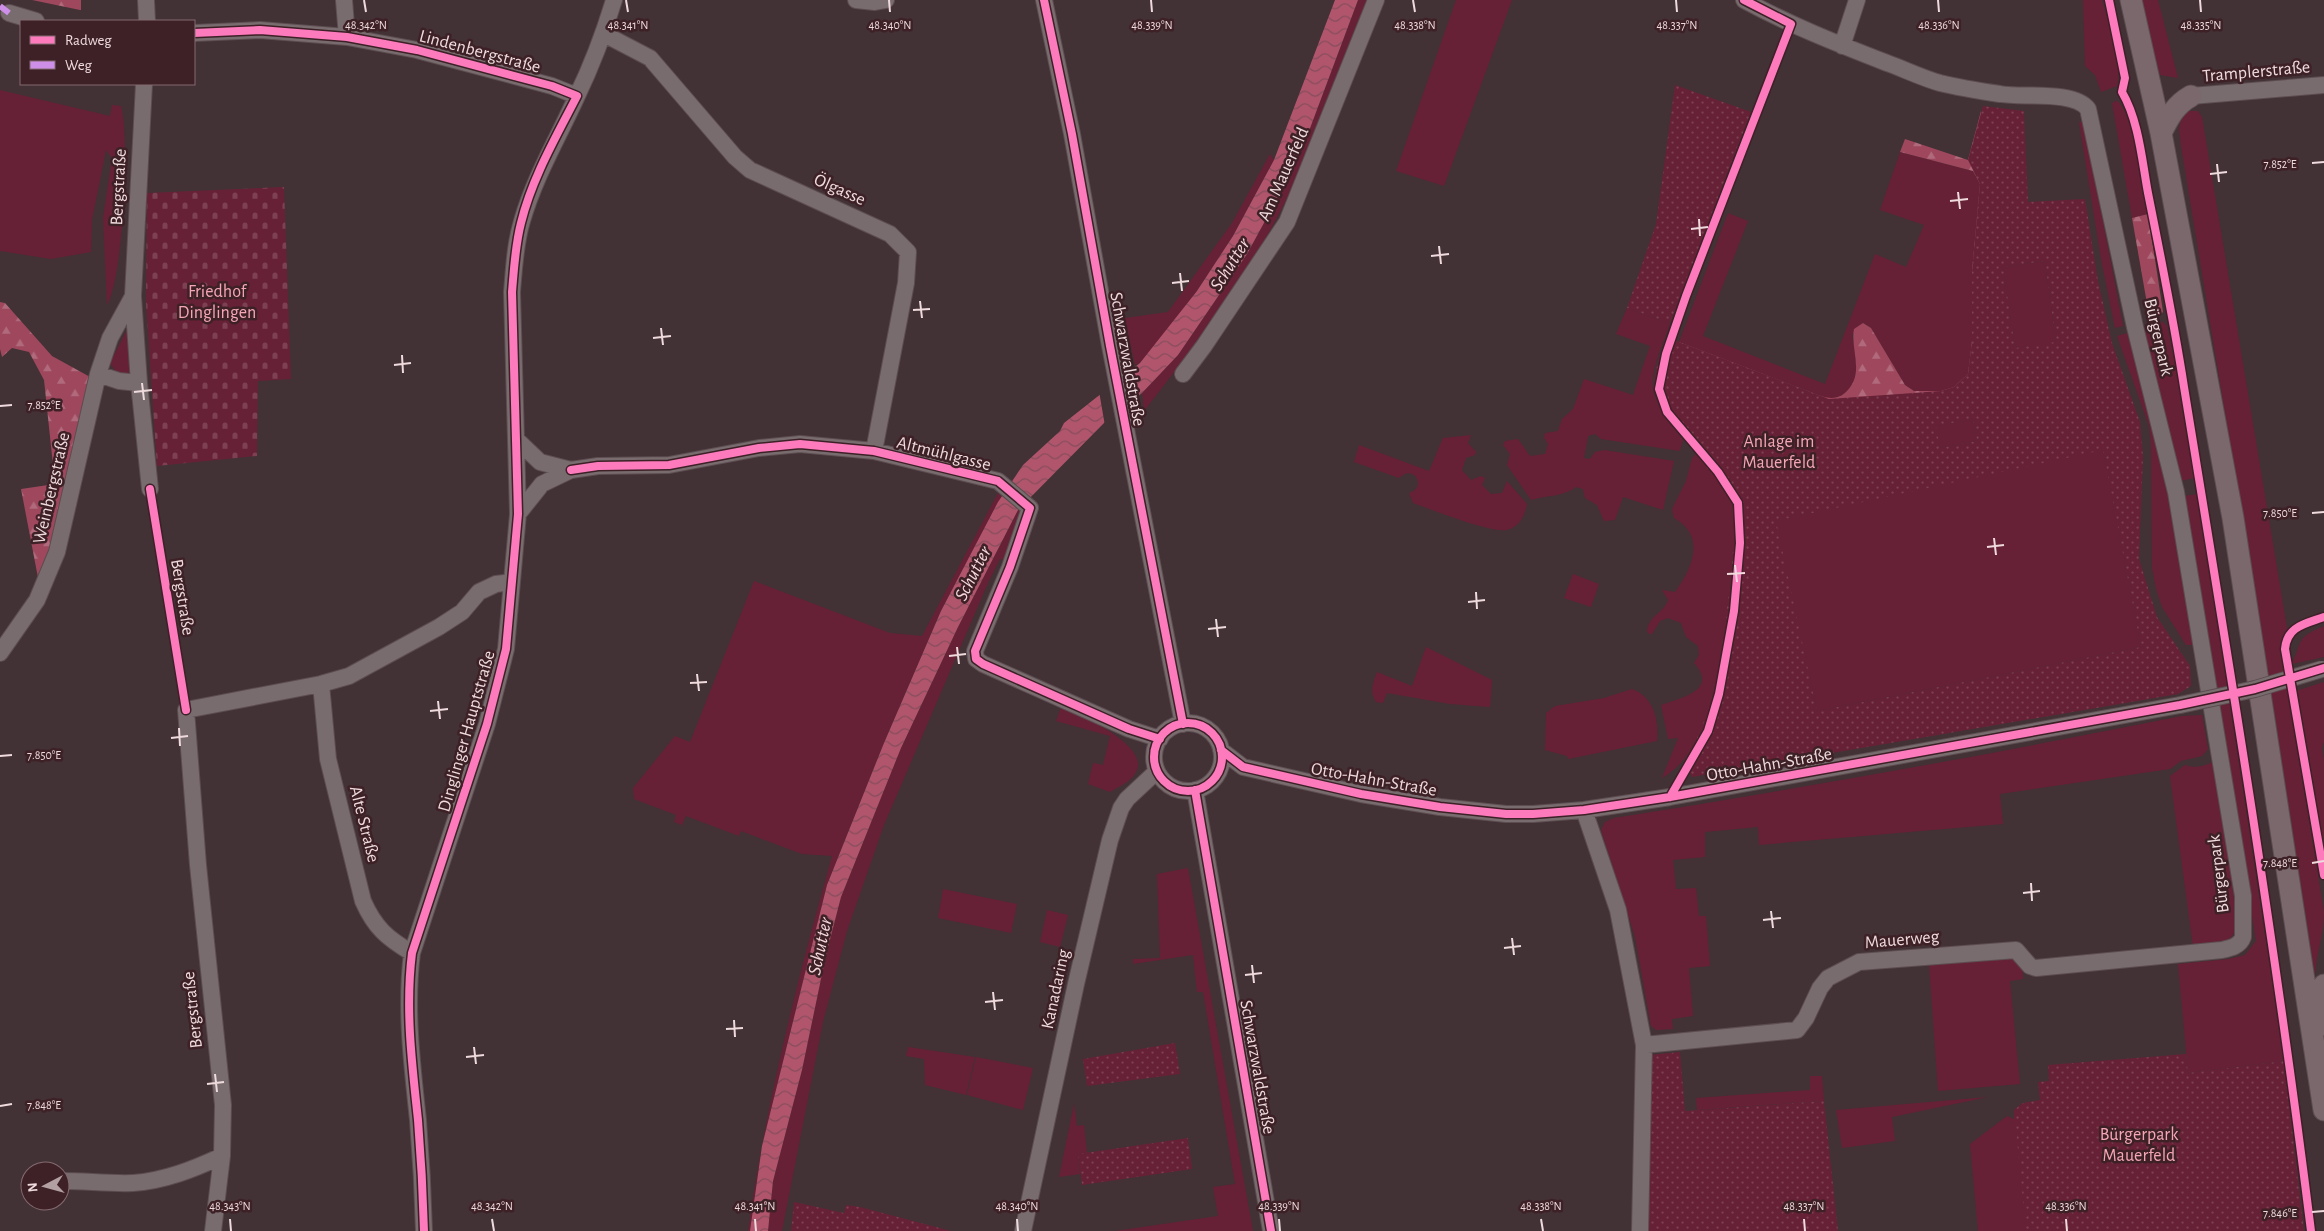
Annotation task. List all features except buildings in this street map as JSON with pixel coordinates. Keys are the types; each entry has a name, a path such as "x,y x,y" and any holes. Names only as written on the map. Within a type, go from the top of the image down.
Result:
{"main road":[{"path":"2131,0 2161,134 2235,528 2324,1110"},
{"path":"2148,79 2174,92 2191,96"},
{"path":"2161,134 2172,112 2182,101 2191,96"},
{"path":"2316,1051 2324,985"}],"street":[{"path":"146,0 147,20"},
{"path":"344,0 347,36"},
{"name":"Dinglinger Hauptstraße","path":"424,1231 422,1167 408,1022 408,986 412,953 496,692 506,649 518,514 518,441 512,292 517,244 521,222 537,176 577,96 604,34 614,0"},
{"path":"856,0 875,2 886,0"},
{"name":"Schwarzwaldstraße","path":"1044,0 1072,134 1112,360 1182,724"},
{"name":"Am Mauerfeld","path":"1183,374 1204,346 1287,222 1376,0"},
{"path":"1744,0 1778,18 1842,46 1857,0"},
{"path":"9,13 33,20"},
{"name":"Lindenbergstraße","path":"195,33 260,30 347,36 417,50 552,86 577,96"},
{"name":"Ölgasse","path":"604,34 650,58 735,157 750,170 890,234 908,252 906,283 874,451"},
{"name":"Bürgerpark","path":"1842,46 1939,82 2003,95 2052,97 2084,103 2091,118 2135,327 2176,492 2243,896 2243,936 2241,941 2233,947 2222,950 2158,956"},
{"name":"Bergstraße","path":"144,85 132,296 138,383 150,490"},
{"name":"Tramplerstraße","path":"2191,96 2324,85"},
{"name":"Weinbergstraße","path":"0,653 37,600 57,552 98,374 110,338 132,296"},
{"path":"98,374 119,381 138,383"},
{"name":"Altmühlgasse","path":"518,441 540,462 572,470"},
{"name":"Altmühlgasse","path":"518,514 542,484 572,470 598,466 668,465 759,448 800,444 874,451 998,481 1028,506 1010,567 974,651 976,659 983,664 1129,729 1160,739"},
{"path":"321,684 349,676 372,665 462,612 479,592 496,584 512,582"},
{"name":"Otto-Hahn-Straße","path":"1221,750 1243,767 1361,794 1440,807 1506,814 1584,810 1680,795 2180,705 2255,689 2323,669"},
{"name":"Bergstraße","path":"213,1231 222,1156 223,1105 198,865 186,710 321,684"},
{"name":"Alte Straße","path":"321,684 328,758 363,901 370,916 382,933 412,953"},
{"path":"1182,724 1202,726 1211,732 1221,750 1221,767 1217,775 1211,782 1195,790 1184,791 1173,787 1157,771 1155,749 1160,739 1166,732 1182,724"},
{"name":"Otto-Hahn-Straße","path":"1217,775 1243,767"},
{"name":"Kanadaring","path":"1023,1231 1076,984 1110,840 1121,808 1127,799 1157,771"},
{"name":"Schwarzwaldstraße","path":"1195,790 1271,1231"},
{"path":"1584,810 1618,910 1644,1045 1640,1231"},
{"name":"Mauerweg","path":"1644,1045 1797,1030 1806,1018 1820,988 1828,978 1860,962 2016,950 2030,966 2036,968 2158,956"},
{"path":"70,1180 133,1183 166,1177 198,1167 222,1156"}],"green space":[{"path":"32,0 81,0 81,10 80,10"},
{"path":"1358,0 1368,0 1317,133 1294,185 1267,237 1235,288 1200,338 1144,411 1142,393 1178,355 1247,254 1276,201 1306,139"},
{"path":"1456,0 1512,0 1444,186 1396,171"},
{"path":"2083,0 2102,0 2117,54 2117,86 2101,92 2095,75 2085,66"},
{"path":"2140,0 2158,0 2178,78 2160,75"},
{"path":"1675,85 1751,112 1670,323 1627,308 1656,224"},
{"path":"0,90 110,116 112,105 121,106 124,122 125,175 121,239 113,290 107,305 103,218 112,158 106,150 92,220 91,252 51,259 0,251"},
{"path":"2119,102 2125,112 2130,125 2148,214 2132,218 2112,103"},
{"name":"Anlage im Mauerfeld","path":"1983,106 2024,111 2028,202 2085,199 2098,281 2112,343 2140,422 2143,457 2139,559 2157,617 2190,666 2191,686 2178,694 1692,777 1684,761 1698,736 1714,694 1724,635 1736,524 1733,504 1659,406 1656,397 1655,380 1666,337 1829,399 1941,391 1954,387 1968,374 1972,341 1972,271 1980,184 1968,160","holes":["2045,261 2056,342 2015,348 2003,267","1973,419 1977,441 1940,448 1936,426","2103,450 2141,647 1817,711 1776,521"]},
{"path":"1981,111 1989,382 1908,413 1665,394 1679,342 1818,395 1830,398 1837,397 1847,391 1855,377 1854,329 1863,323 1871,328 1905,385 1914,391 1941,391 1954,387 1968,374 1972,341 1972,271 1980,184 1973,171 1900,152 1905,139 1968,160"},
{"path":"2189,111 2198,111 2202,117 2291,654 2288,694 2324,912 2315,976 2272,698 2181,146 2179,129 2182,114"},
{"path":"2079,122 2084,122 2123,326 2115,328 2101,259"},
{"path":"1900,152 1973,171 1980,184 1972,271 1972,341 1968,374 1954,387 1941,391 1914,391 1905,385 1871,328 1863,323 1852,335 1856,365 1856,375 1853,383 1848,391 1840,396 1829,399 1679,342 1728,213 1748,221 1703,336 1825,384 1875,254 1906,267 1924,225 1880,210"},
{"path":"1270,154 1274,160 1233,236 1197,291 1159,341 1140,363 1135,365 1125,318 1168,312 1232,223"},
{"name":"Friedhof Dinglingen","path":"284,187 291,379 258,381 257,456 157,466 146,303 147,193"},
{"path":"2148,214 2163,312 2160,315 2149,315 2132,218"},
{"path":"2045,261 2056,343 2015,348 2003,267"},
{"path":"0,302 5,303 52,356 92,378 59,533 39,583 21,489 55,484 44,380 29,352 12,348 2,357 0,349"},
{"path":"1627,308 1670,323 1655,368 1653,386 1659,406 1683,440 1680,451 1601,439 1595,434 1588,436 1584,458 1590,459 1595,452 1604,450 1674,461 1663,510 1623,497 1615,520 1604,521 1597,505 1585,498 1583,489 1576,487 1560,494 1531,500 1507,465 1510,454 1503,445 1505,441 1518,439 1530,456 1545,454 1548,444 1544,438 1545,433 1558,431 1562,419 1573,409 1584,379 1633,395 1650,346 1616,334"},
{"path":"2163,322 2167,326 2185,412 2194,478 2181,481 2140,329"},
{"path":"128,328 131,370 126,375 116,372 110,363"},
{"path":"2127,333 2166,471 2194,645 2186,645 2162,607 2156,589 2152,567 2151,445 2149,426 2117,336"},
{"path":"1973,419 1977,441 1940,448 1935,426"},
{"path":"1471,435 1468,443 1476,452 1475,455 1466,458 1462,470 1471,480 1481,476 1485,478 1482,485 1491,494 1502,493 1507,481 1527,504 1521,520 1512,528 1499,530 1488,528 1413,503 1409,493 1415,490 1418,482 1413,475 1409,473 1404,474 1399,478 1354,462 1359,445 1429,471 1443,438"},
{"path":"2103,449 2141,647 1817,711 1775,521"},
{"path":"1696,454 1721,484 1733,503 1736,522 1736,545 1720,664 1706,719 1695,743 1680,763 1662,778 1678,738 1668,739 1661,705 1687,696 1700,686 1702,680 1701,672 1694,663 1699,655 1698,646 1686,637 1681,623 1668,618 1660,621 1652,634 1649,634 1647,631 1650,621 1666,605 1668,600 1662,590 1675,592 1691,562 1693,543 1690,534 1684,525 1674,518 1672,509 1686,481 1692,458"},
{"path":"998,493 1002,497 941,611 884,743 827,885 762,1146 773,1089 795,996 832,856 802,854 741,831 739,836 686,816 682,825 674,822 676,815 634,799 633,788 675,736 690,742 754,581 890,633 922,636"},
{"path":"2198,494 2284,1061 2188,1073 2178,964 2229,959 2245,955 2256,941 2210,645 2183,496"},
{"path":"1019,508 1025,514 1007,560 1000,559 988,583 884,825 847,931 823,1022 782,1231 768,1231 773,1181 802,1070 826,955 841,897 901,748 958,627"},
{"path":"1573,574 1599,584 1591,607 1564,598"},
{"path":"2324,626 2324,657 2292,664 2304,637"},
{"path":"1426,647 1492,680 1490,707 1450,704 1387,693 1383,703 1376,702 1372,691 1377,672 1412,686"},
{"path":"2324,682 2324,741 2322,748 2324,761 2324,854 2296,691"},
{"path":"1632,689 1645,698 1654,710 1657,725 1657,741 1568,759 1567,756 1545,750 1546,713 1555,706 1604,698"},
{"path":"1062,705 1110,732 1123,741 1132,751 1138,760 1137,770 1129,780 1110,792 1088,784 1093,763 1103,765 1110,736 1056,721"},
{"path":"2202,715 2208,749 2202,756 2181,761 2170,769 2000,794 2003,824 1759,845 1758,827 1705,832 1705,857 1673,860 1676,889 1696,888 1699,916 1706,916 1710,966 1689,968 1693,1016 1672,1019 1673,1029 1656,1030 1651,1026 1635,937 1601,830 1605,822 1614,818 1898,770 2182,716"},
{"path":"2215,761 2237,921 2235,932 2226,943 2193,947 2170,776 2185,765 2193,767"},
{"path":"1188,868 1253,1231 1115,1231 1218,1216 1213,1187 1235,1184 1203,992 1197,992 1193,955 1133,964 1133,959 1160,958 1157,874"},
{"path":"943,889 1017,904 1011,933 938,918"},
{"path":"1047,910 1068,915 1060,947 1040,942"},
{"path":"2015,956 2022,961 2023,979 2010,981 2020,1084 1938,1091 1929,964"},
{"path":"1175,1043 1180,1074 1087,1086 1083,1059"},
{"path":"908,1047 975,1057 966,1095 925,1085 924,1059 906,1056"},
{"path":"1680,1052 1685,1111 1824,1101 1838,1231 1649,1231 1650,1055"},
{"name":"Bürgerpark Mauerfeld","path":"2186,1054 2188,1073 2284,1061 2304,1231 2026,1231 2014,1110 2023,1103 2040,1100 2038,1082 2049,1081 2048,1065"},
{"path":"976,1057 1033,1068 1023,1110 967,1095"},
{"path":"1810,1076 1822,1076 1824,1101 1697,1110 1696,1098 1810,1090"},
{"path":"1988,1097 1892,1117 1895,1141 1842,1148 1836,1110"},
{"path":"2023,1103 2051,1231 1978,1231 1970,1144 2007,1116 2014,1119 2014,1110"},
{"path":"1074,1104 1077,1126 1084,1125 1087,1153 1078,1154 1080,1174 1059,1177"},
{"path":"1188,1138 1192,1169 1082,1185 1078,1154"},
{"path":"762,1146 750,1231 748,1231 755,1183"},
{"path":"794,1202 844,1213 846,1205 860,1207 951,1231 791,1231"}],"water":[{"name":"Schutter","path":"1335,0 1358,0 1306,139 1276,201 1247,254 1178,355 1142,393 1105,422 1018,510 958,627 901,748 841,897 826,955 802,1070 773,1181 768,1231 750,1231 762,1146 827,885 884,743 941,611 998,502 1023,465 1060,431 1064,423 1140,363 1197,291 1233,236 1274,160"}],"pier":[{"path":"1133,365 1139,399 1105,426 1099,391"}],"marked path":[{"path":"0,6 9,13"}],"cycle path":[{"path":"1044,0 1072,134 1110,346 1183,724"},
{"path":"1670,797 1708,731 1719,694 1734,611 1740,543 1738,503 1718,472 1667,412 1659,389 1666,354 1686,296 1791,24 1744,0"},
{"path":"2109,0 2125,78 2122,92 2128,103 2139,141 2180,363 2268,914 2311,1231"},
{"path":"195,33 260,30 347,37 417,50 552,86 577,96 531,190 521,223 516,249 512,292 518,514 506,649 487,724 412,953 409,1016 419,1134 424,1231"},
{"path":"571,470 598,466 669,465 759,448 800,444 874,451 998,481 1030,508 1010,567 975,651 976,659 983,664 1129,729 1160,739"},
{"path":"150,489 186,710"},
{"path":"2324,617 2304,624 2293,631 2286,641 2285,649 2324,875"},
{"path":"1221,750 1243,767 1361,794 1440,807 1506,814 1533,814 1584,810 1670,797 2180,705 2255,689 2324,668"},
{"path":"1188,723 1201,726 1212,733 1219,744 1222,757 1219,770 1212,781 1201,788 1188,791 1175,788 1164,781 1157,770 1154,757 1157,744 1164,733 1175,726 1188,723"},
{"path":"1195,790 1271,1231"}]}
